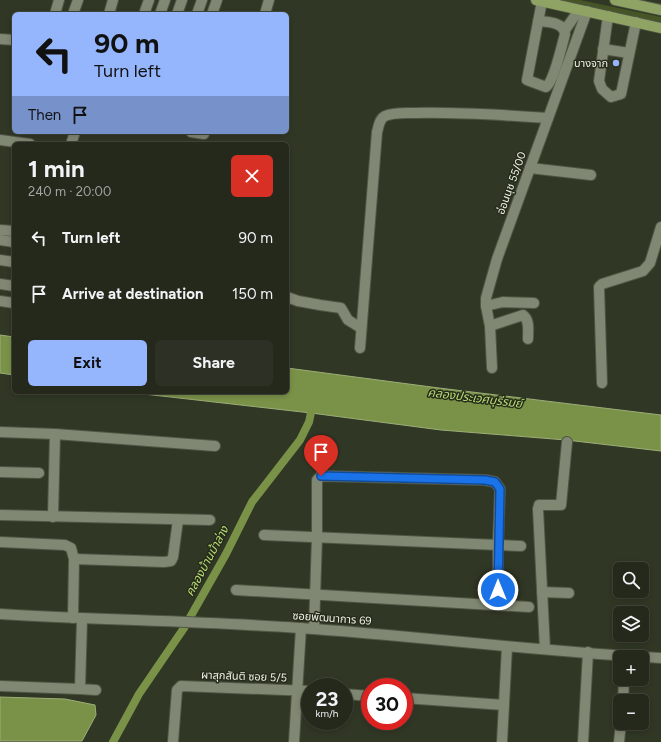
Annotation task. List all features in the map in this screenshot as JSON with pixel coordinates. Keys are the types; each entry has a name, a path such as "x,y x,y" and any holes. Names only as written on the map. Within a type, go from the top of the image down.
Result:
{"main road":[{"path":"615,0 661,10"},
{"path":"539,1 661,28"}],"street":[{"path":"56,12 59,0"},
{"path":"74,12 78,0"},
{"path":"110,12 113,0"},
{"path":"145,12 149,0"},
{"path":"161,12 165,0"},
{"path":"178,12 182,0"},
{"path":"198,12 202,0"},
{"path":"213,12 217,0"},
{"path":"266,12 269,0"},
{"path":"538,20 557,24 562,26 565,30 565,36 550,84 544,87 527,80 538,20 539,1"},
{"path":"565,30 583,11"},
{"name":"อ่อนนุช 55/00","path":"492,368 490,326 486,298 497,259 548,118 583,11"},
{"path":"608,16 599,81 602,89 611,97 621,94 636,22"},
{"path":"0,39 12,40"},
{"path":"603,48 629,53"},
{"path":"360,348 377,132 381,119 386,115 398,113 489,114 548,118"},
{"path":"0,140 15,142"},
{"path":"530,168 591,175"},
{"path":"602,384 599,287 602,284 643,271 650,262 661,227"},
{"path":"0,230 12,231"},
{"path":"0,240 12,242"},
{"path":"0,260 12,262"},
{"path":"0,284 12,286"},
{"path":"289,298 312,304 341,308 348,320 361,328"},
{"path":"0,301 12,303"},
{"path":"486,306 503,302 534,303"},
{"path":"490,326 523,314 528,322 528,339"},
{"path":"0,432 55,434 215,446"},
{"path":"53,517 55,434"},
{"path":"545,649 538,509 539,505 543,504 561,505 567,442"},
{"path":"0,472 39,473"},
{"path":"314,629 317,480 321,476 485,480 495,482 500,489 498,605"},
{"path":"0,515 210,520"},
{"path":"74,558 164,562 171,561 173,557 178,520"},
{"path":"264,535 521,546"},
{"path":"0,542 66,545 72,548 74,558 80,689"},
{"path":"236,590 529,607"},
{"path":"542,592 569,593"},
{"name":"ซอยพัฒนาการ 69","path":"0,614 155,620 301,628 613,655"},
{"path":"294,742 301,628"},
{"path":"502,742 507,647"},
{"path":"583,742 588,652"},
{"name":"ซอยพัฒนาการ 69","path":"649,658 661,658"},
{"path":"0,686 96,690"},
{"name":"ผาสุกสันติ ซอย 5/5","path":"172,742 178,687 301,690"},
{"path":"413,699 504,705"},
{"path":"620,742 621,730"}],"shaded area":[{"path":"559,0 580,0 661,17 661,22"}],"water":[{"path":"0,335 12,337 12,375 0,373"},
{"name":"คลองประเวศบุรีรมย์","path":"289,368 661,415 661,451 566,440 441,430 311,413 144,394 289,394"},
{"path":"0,697 65,699 95,705 96,715 82,741 0,741"}],"waterway":[{"name":"คลองบ้านม้าล่าง","path":"113,742 139,694 184,628 226,554 252,502 300,440 309,422 313,403"}],"place":[{"name":"บางจาก","path":"616,63"}],"route":[{"path":"321,476 485,480 495,482 500,489 498,590"}]}
